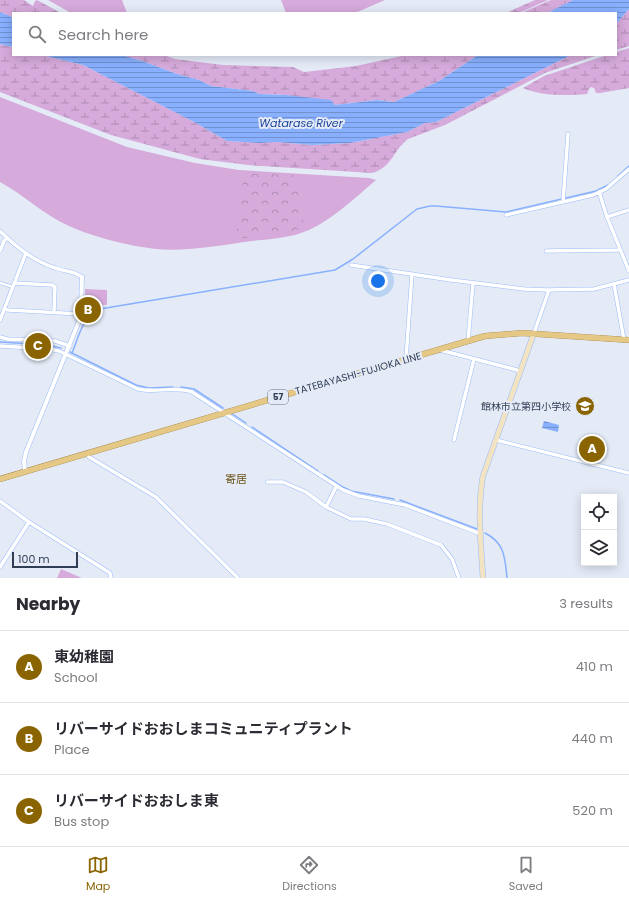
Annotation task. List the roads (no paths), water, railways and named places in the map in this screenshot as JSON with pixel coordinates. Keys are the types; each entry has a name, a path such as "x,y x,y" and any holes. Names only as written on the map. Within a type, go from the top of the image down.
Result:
{"main road":[{"name":"TATEBAYASHI-FUJIOKA LINE","path":"0,479 439,349 497,334 534,333 626,340"},
{"path":"483,578 481,486 485,470 534,333"}],"street":[{"path":"563,202 568,134"},
{"path":"506,215 599,192 610,187 629,169"},
{"path":"599,192 607,217 629,271"},
{"path":"607,217 629,210"},
{"path":"0,231 26,253 54,268 77,274 82,277 80,314 77,327 26,452 24,461 25,471"},
{"path":"0,251 4,241 7,238"},
{"path":"546,251 620,249"},
{"path":"0,320 26,253"},
{"path":"351,265 524,289 594,289 629,280"},
{"path":"406,359 412,274"},
{"path":"14,282 52,285 54,287 54,312"},
{"path":"0,283 13,287"},
{"path":"468,341 473,283"},
{"path":"614,284 626,340"},
{"path":"534,333 549,290"},
{"path":"4,309 80,314"},
{"path":"0,337 7,339 55,341 70,346"},
{"path":"0,346 54,350 66,354 138,389 151,391 177,389 192,392 336,487 349,493 406,505 481,534"},
{"path":"439,349 520,372"},
{"path":"454,440 474,359"},
{"path":"496,440 629,473"},
{"path":"87,453 89,457 156,497 238,578"},
{"path":"267,482 283,482 306,492 326,507 351,519 364,519 387,524 441,545 452,559 459,578"},
{"path":"326,507 336,487"},
{"path":"0,501 29,522 110,573 111,578"},
{"path":"0,567 29,522"}],"water":[{"path":"573,0 629,0 629,9 617,23 617,12 549,12"},
{"path":"0,12 12,18 12,47 0,44"},
{"name":"Watarase River","path":"46,56 125,56 199,80 211,86 253,91 259,94 286,95 331,100 335,105 377,100 394,102 439,81 476,56 569,56 436,122 425,123 407,132 350,143 312,145 277,142 260,143 227,141 196,123 83,65"},
{"path":"544,421 559,425 558,432 542,428"}],"waterway":[{"path":"618,176 629,166"},
{"path":"72,353 85,322 94,312 100,309 335,270 353,259 417,209 436,206 506,212 596,191 608,185"},
{"path":"0,342 47,345 61,348"},
{"path":"70,352 136,385 149,388 173,387"},
{"path":"181,387 194,389 223,408"},
{"path":"231,413 246,423"},
{"path":"252,427 318,471"},
{"path":"324,475 351,491 394,499"},
{"path":"400,500 477,529"},
{"path":"485,533 497,541 503,552 507,578"}],"place":[{"name":"リバーサイドおおしまコミュニティプラント","path":"88,310"},
{"name":"リバーサイドおおしま東","path":"38,346"},
{"name":"館林市立第四小学校","path":"585,406"},
{"name":"東幼稚園","path":"592,449"}],"district":[{"name":"寄居","path":"236,479"}]}
